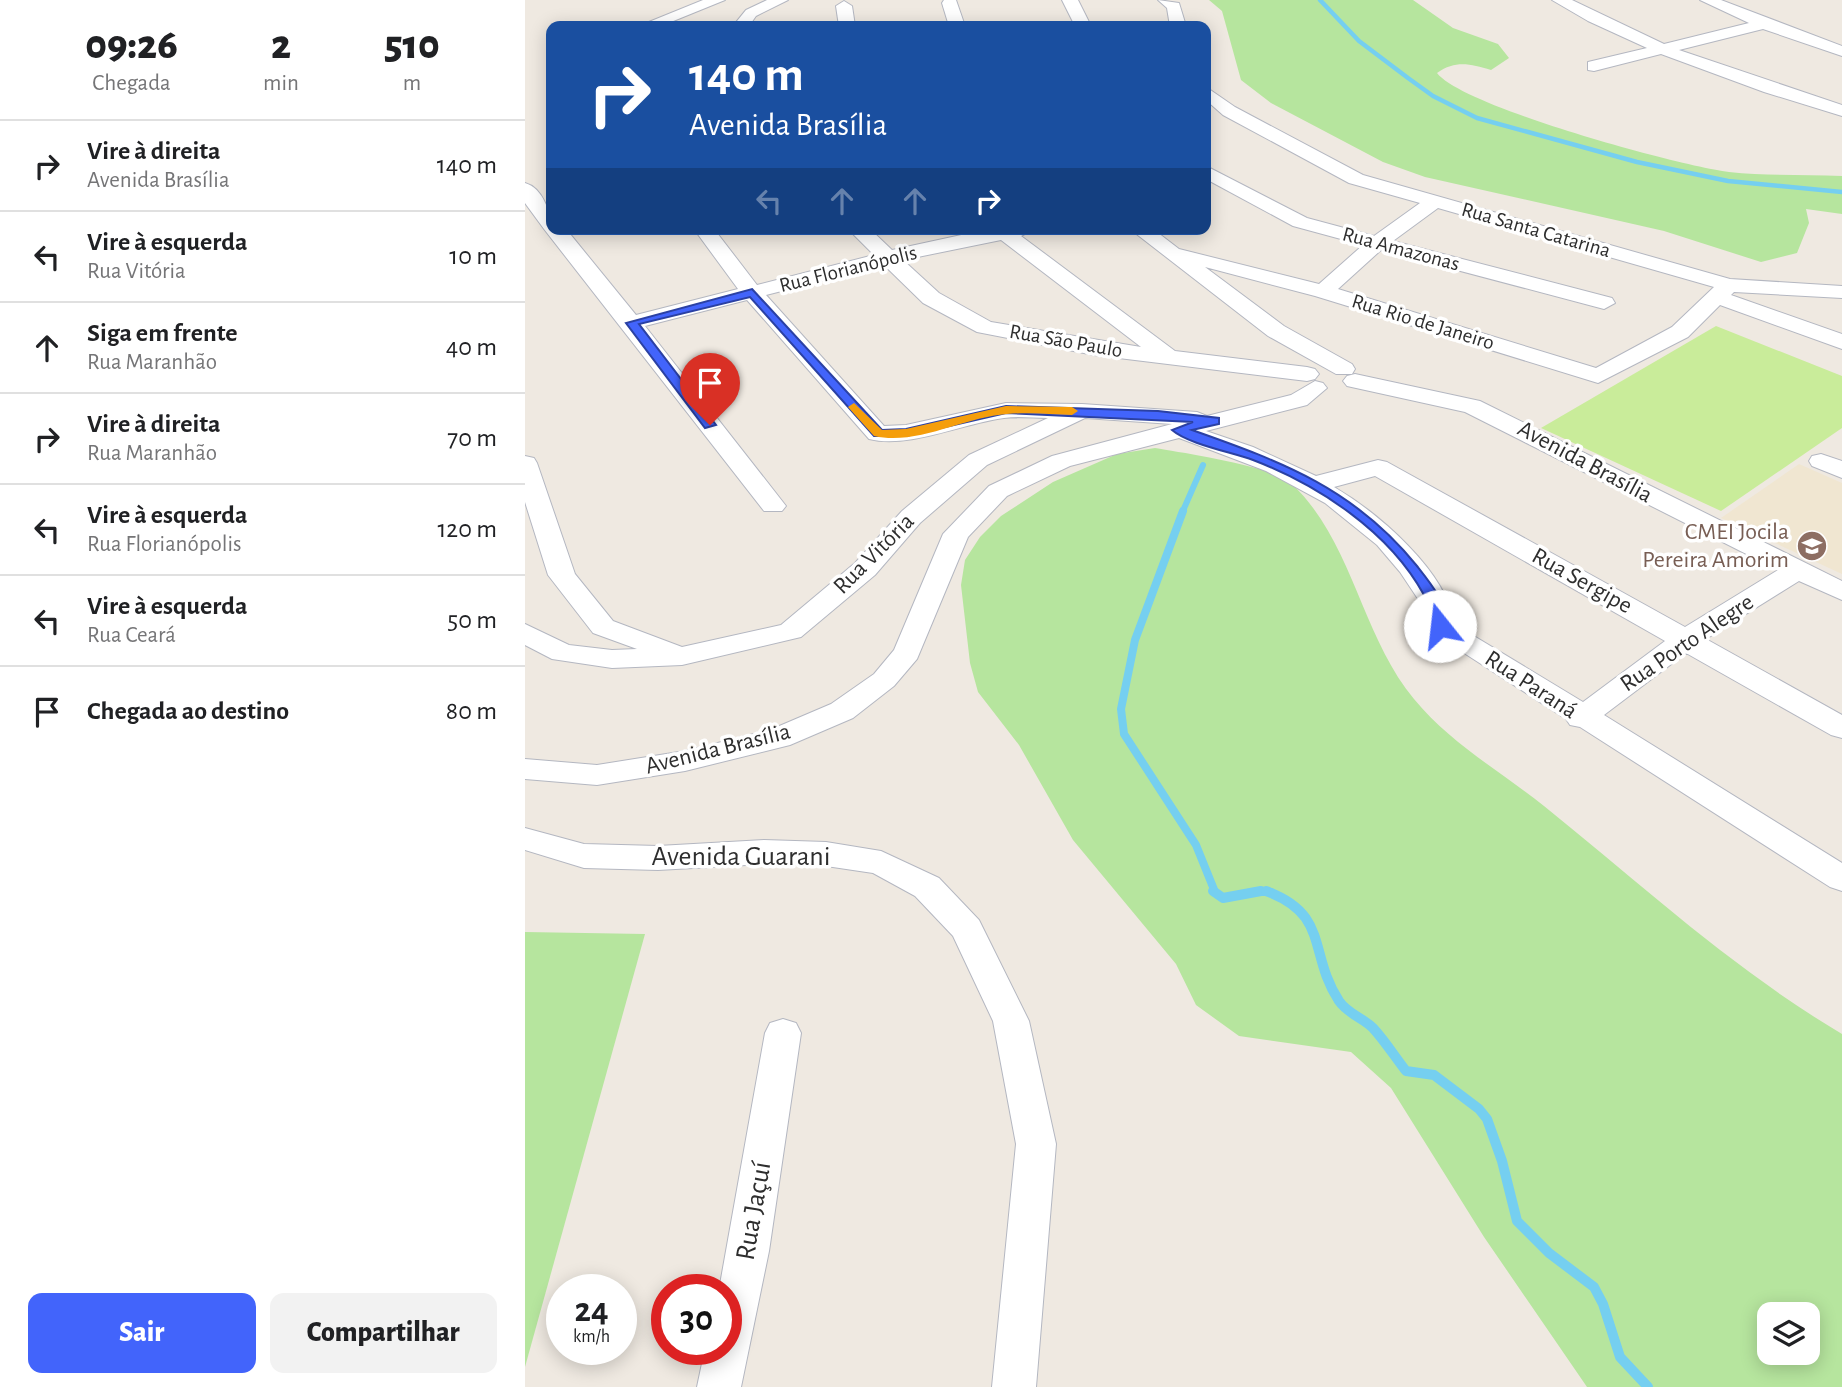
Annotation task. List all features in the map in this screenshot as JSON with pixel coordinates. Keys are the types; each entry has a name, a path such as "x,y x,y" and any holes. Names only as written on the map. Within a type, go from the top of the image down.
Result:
{"street":[{"path":"660,21 717,0"},
{"path":"745,21 751,13 780,0"},
{"path":"1070,0 1080,21"},
{"path":"1166,0 1174,6 1177,21"},
{"path":"1560,0 1659,48 1747,82 1842,111"},
{"path":"1708,0 1764,24 1842,51"},
{"path":"952,1 956,21"},
{"path":"844,6 846,21"},
{"path":"1594,66 1764,24"},
{"name":"Rua Santa Catarina","path":"1211,96 1229,111 1356,179 1436,201 1723,291"},
{"name":"Rua Amazonas","path":"1211,175 1300,222 1604,303"},
{"path":"525,189 546,218"},
{"path":"1323,291 1378,242 1436,201"},
{"path":"560,235 773,506"},
{"path":"708,235 752,293 878,434 906,432 1006,410 1081,411"},
{"name":"Rua São Paulo","path":"866,235 931,298 985,327 1094,348 1311,378"},
{"name":"Rua Florianópolis","path":"631,323 890,257 991,235"},
{"path":"1014,235 1168,357"},
{"name":"Rua Rio de Janeiro","path":"1149,235 1276,331 1349,375"},
{"name":"Rua Rio de Janeiro","path":"1177,254 1323,291 1598,376 1680,332 1723,291"},
{"path":"1214,284 1248,272"},
{"path":"1723,291 1842,292"},
{"path":"1723,291 1842,342"},
{"name":"Rua Rio de Janeiro","path":"1276,331 1311,378"},
{"path":"1311,378 1340,391 1349,375"},
{"name":"Avenida Brasília","path":"1349,375 1472,406 1842,592"},
{"name":"Avenida Brasília","path":"525,769 597,775 685,761 779,738 842,711 884,680 907,653 956,534 998,491 1061,461 1299,400 1311,378"},
{"name":"Rua Vitória","path":"525,633 562,653 612,659 682,656 791,631 865,569 911,517 978,460 1081,411 1214,421"},
{"name":"Rua Paraná","path":"1179,430 1259,458 1315,484 1351,508 1387,537 1429,590 1439,611 1440,626 1452,638 1473,647 1581,718 1842,879"},
{"path":"525,463 562,575 603,627 682,656"},
{"name":"Rua Sergipe","path":"1315,484 1378,467 1842,728"},
{"name":"Rua Porto Alegre","path":"1581,718 1686,639 1796,571"},
{"name":"Avenida Guarani","path":"525,839 584,856 657,858 764,852 826,854 881,863 927,887 967,929 1011,1021 1036,1144 1014,1387"},
{"name":"Rua Jaçuí","path":"719,1387 748,1251 783,1033"}],"shaded area":[{"name":"CMEI Jocila Pereira Amorim","path":"1799,464 1842,483 1842,574 1721,518"}],"green space":[{"path":"1209,0 1413,0 1453,28 1498,44 1509,58 1491,70 1463,64 1437,73 1455,87 1528,118 1666,159 1729,172 1842,176 1842,214 1806,209 1809,223 1797,253 1761,262 1664,231 1425,177 1383,162 1271,103 1241,80 1222,11"},
{"path":"1716,326 1842,376 1842,428 1721,511 1541,428"},
{"path":"1155,448 1227,461 1282,477 1313,507 1329,533 1381,647 1396,674 1428,715 1459,743 1544,806 1726,955 1842,1034 1842,1387 1587,1387 1484,1237 1391,1088 1351,1052 1239,1036 1196,1005 1176,964 1073,840 1019,745 978,692 970,663 961,585 965,560 980,537 1001,516 1053,482 1117,454"},
{"path":"525,932 645,934 551,1274 546,1274 546,1291 525,1367"}],"waterway":[{"path":"1320,0 1359,41 1408,78 1433,96 1477,118 1637,162 1728,181 1842,192"},
{"path":"1182,513 1203,465"},
{"path":"1183,511 1135,640 1121,709 1124,734 1196,845 1215,892"},
{"path":"1213,891 1223,898 1256,892"},
{"path":"1256,892 1261,891"},
{"path":"1256,892 1268,892"},
{"path":"1268,892 1286,900 1300,911 1315,937 1330,984 1339,1001 1373,1028 1406,1071 1434,1075 1479,1109 1487,1119 1502,1161 1517,1221 1549,1253 1594,1287 1603,1304 1620,1357 1648,1387"}],"slow traffic":[{"path":"854,407 878,434 906,432 1006,410 1072,411"}],"place":[{"name":"CMEI Jocila Pereira Amorim","path":"1812,546"}],"route":[{"path":"710,425 631,323 752,293 878,434 906,432 1006,410 1158,415 1214,421 1179,430 1259,458 1315,484 1351,508 1387,537 1429,590 1439,611 1440,626"}]}
